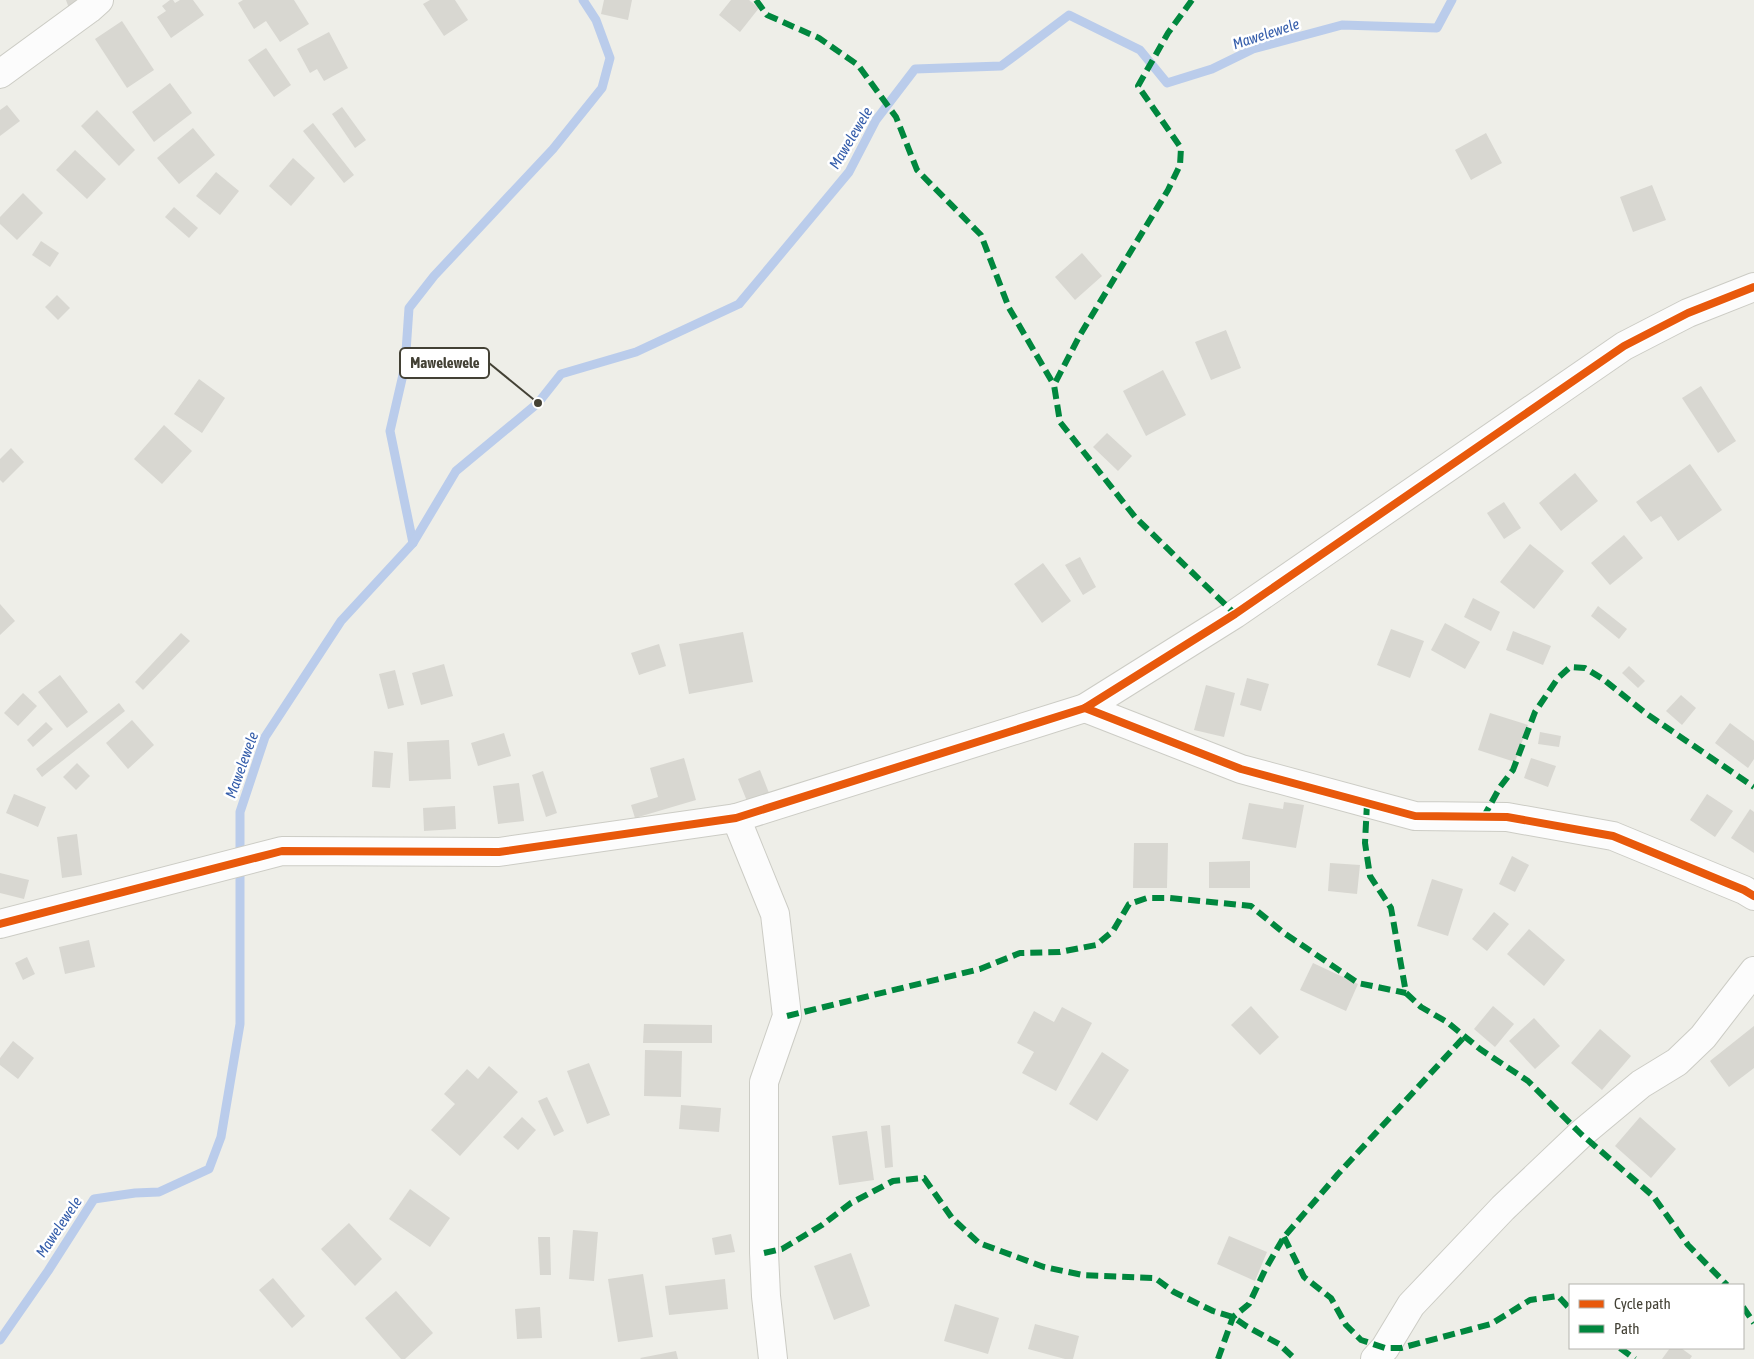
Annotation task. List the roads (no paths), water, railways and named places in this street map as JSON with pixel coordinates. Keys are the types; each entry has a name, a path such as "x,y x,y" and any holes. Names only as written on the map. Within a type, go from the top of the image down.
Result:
{"street":[{"path":"0,74 99,0"},
{"path":"0,924 282,851 499,852 736,818 1085,708 1236,614 1624,346 1688,313 1754,287"},
{"path":"1085,708 1241,769 1415,816 1507,817 1614,836 1744,890 1754,896"},
{"path":"736,818 775,914 788,1016 764,1082 764,1253 766,1296 773,1359"},
{"path":"1375,1359 1385,1348 1411,1305 1503,1208 1581,1134 1641,1084 1677,1062 1703,1037 1754,971"}],"waterway":[{"path":"413,543 390,431 405,366 409,308 434,276 553,149 602,88 610,58 596,20 583,0"},
{"name":"Mawelewele","path":"0,1340 48,1271 94,1199 135,1193 159,1192 209,1169 221,1137 240,1024 240,812 265,737 341,621 413,543 456,471 538,403 561,374 636,352 739,304 849,172 876,120 915,69 1001,66 1069,15 1140,50 1167,83 1212,69 1253,49 1342,25 1437,28 1452,0"}],"place":[{"name":"Mawelewele","path":"538,403"}]}
